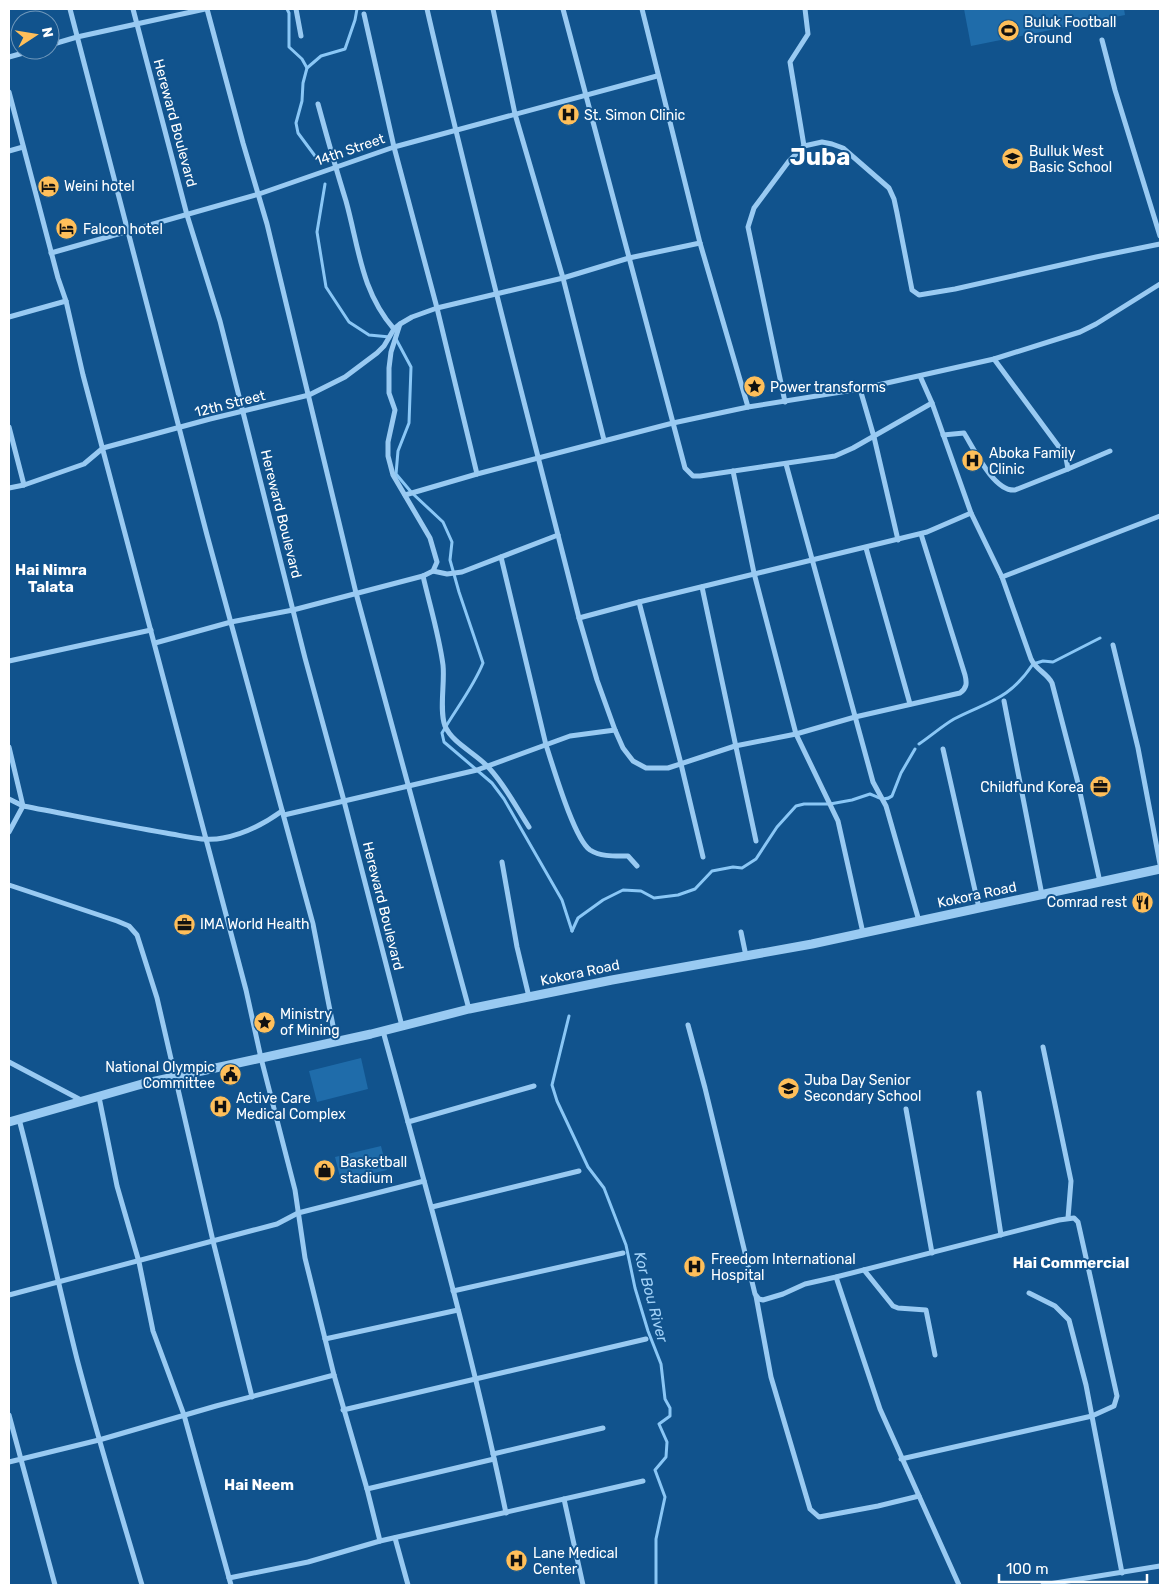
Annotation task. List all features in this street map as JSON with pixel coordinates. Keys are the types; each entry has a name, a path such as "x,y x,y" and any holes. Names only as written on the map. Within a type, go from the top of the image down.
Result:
{"street":[{"path":"70,9 179,429 319,951 336,1041"},
{"name":"Hereward Boulevard","path":"134,9 187,215 220,320 293,610 402,1026"},
{"path":"60,42 206,9 243,143 268,224 356,592 469,1009"},
{"path":"296,9 301,36"},
{"path":"427,9 454,131 539,457 578,618 615,730 623,748 633,762 646,768 668,768 735,746 796,734 855,717 960,693 966,686 964,675 921,534"},
{"path":"493,9 515,114 563,278 604,440"},
{"path":"563,9 682,461 689,473 693,476 700,476 835,456 932,403"},
{"path":"642,9 657,76 700,243 748,407"},
{"path":"644,16 648,9"},
{"path":"804,146 790,62 808,34 805,9"},
{"path":"364,14 394,147 437,308 477,474"},
{"path":"1102,40 1115,90 1160,236"},
{"name":"14th Street","path":"51,252 258,194 394,147 657,76"},
{"path":"9,92 51,252 66,301 246,990 261,1058 295,1190 305,1258 343,1410 367,1489 380,1541"},
{"path":"318,104 346,202 367,286 383,316 394,329"},
{"path":"785,402 748,227 754,208 788,161 804,146 822,142 843,148 889,188 894,199 912,290 919,294 955,290 1160,244"},
{"path":"9,151 23,147"},
{"name":"12th Street","path":"9,488 24,485 84,464 103,448 309,395 345,377 377,353 384,346 394,329 400,324 412,317 437,308 563,278 629,258 700,243"},
{"path":"405,495 539,457 673,423 748,407 860,389 994,359 1080,332 1160,284"},
{"path":"9,317 66,301"},
{"path":"155,643 231,622 293,610 423,576 433,571 438,562 435,550 419,516 393,475 388,456 388,442 394,410 389,393 391,352 400,324"},
{"path":"994,359 1062,451 1066,458 1068,469"},
{"path":"920,376 932,403 971,513 1002,577 1033,664 1046,674 1052,683 1077,779 1100,882"},
{"path":"860,389 874,436 898,540"},
{"path":"9,427 24,485"},
{"path":"943,435 964,433 991,475 1008,490 1014,490 1110,451"},
{"path":"786,464 873,782 886,806 919,922"},
{"path":"733,471 754,574 796,734 838,821 863,933"},
{"path":"578,618 702,586 921,534 944,526 971,513"},
{"path":"1002,577 1160,516"},
{"path":"433,571 454,574 558,535"},
{"path":"866,548 910,704"},
{"path":"501,557 546,745 578,835 586,846 597,854 630,857 637,866"},
{"path":"423,576 441,652 444,679 443,716 446,726 455,738 488,766 500,781 529,827"},
{"path":"702,586 756,840"},
{"path":"639,602 703,857"},
{"path":"9,661 151,630"},
{"path":"1113,645 1138,748 1160,864"},
{"path":"1004,700 1042,895"},
{"path":"9,799 23,806 150,830 206,839 223,838 244,832 283,813 344,801 488,766 570,736 615,730"},
{"path":"9,747 23,806 9,832"},
{"path":"943,749 979,909"},
{"path":"502,862 517,947 529,997"},
{"name":"Kokora Road","path":"9,1122 175,1076 383,1031 469,1009 919,922 1160,869"},
{"path":"9,885 117,921 129,926 137,935 157,998 213,1240 252,1397"},
{"path":"741,932 746,956"},
{"path":"688,1024 755,1294 771,1377 810,1509 819,1517 919,1496"},
{"path":"383,1031 432,1206 476,1380 506,1513"},
{"path":"1043,1047 1071,1181 1068,1218"},
{"path":"9,1062 82,1101"},
{"path":"408,1122 534,1086"},
{"path":"979,1094 1001,1235"},
{"path":"99,1097 117,1186 139,1262 153,1330 184,1415 231,1585"},
{"path":"906,1109 932,1253"},
{"path":"19,1119 77,1357 99,1440 142,1585"},
{"path":"432,1206 578,1171"},
{"path":"9,1295 139,1262 213,1240 277,1224 298,1213 424,1181"},
{"path":"755,1294 764,1300 805,1284 1074,1218 1081,1229 1117,1396 1114,1406 1092,1416 901,1458"},
{"path":"453,1291 623,1253"},
{"path":"864,1270 893,1306 926,1310 935,1355"},
{"path":"836,1277 867,1373 901,1458 960,1585"},
{"path":"1029,1293 1055,1306 1069,1320 1077,1344 1122,1573"},
{"path":"325,1339 458,1310"},
{"path":"343,1410 646,1339"},
{"path":"9,1462 99,1440 334,1375"},
{"path":"9,1415 55,1585"},
{"path":"367,1489 603,1428"},
{"path":"229,1578 308,1562 380,1541 643,1481"},
{"path":"564,1499 583,1585"},
{"path":"395,1538 408,1585"},
{"path":"1043,1585 1160,1566"}],"shaded area":[{"name":"Buluk Football Ground","path":"964,9 1124,9 1125,15 971,46"},
{"path":"361,1058 368,1089 317,1102 309,1071"},
{"path":"381,1146 387,1170 341,1181 335,1157"}],"waterway":[{"path":"287,9 289,13 289,47 302,59 307,68"},
{"name":"Kor Bou River","path":"318,160 298,133 296,123 302,101 303,83 307,68 321,56 345,49 357,9"},
{"path":"325,184 317,232 326,287 349,322 369,335 390,337"},
{"path":"396,339 411,367 409,423 398,451 396,474 412,493 443,522 452,542 450,560 459,592 483,663 469,690 442,733 444,742 492,783 504,799 562,900 572,931"},
{"path":"919,744 954,719 1007,692 1024,676 1033,664 1043,661 1053,662 1100,638"},
{"path":"572,931 578,918 603,900 623,890 641,891 654,898 678,895 695,889 712,871 733,867 742,868 756,859 777,827 796,806 804,804 830,804 870,794 881,798 889,798 892,796 901,773 915,749"},
{"name":"Kor Bou River","path":"569,1016 552,1085 557,1101 588,1167 604,1188 626,1245 635,1288 648,1331 661,1364 665,1399 670,1408 670,1416 659,1424 667,1442 666,1457 655,1470 665,1497 656,1539 656,1585"}],"place":[{"name":"Buluk Football Ground","path":"1008,30"},
{"name":"St. Simon Clinic","path":"568,115"},
{"name":"Bulluk West Basic School","path":"1013,159"},
{"name":"Weini hotel","path":"48,186"},
{"name":"Falcon hotel","path":"67,229"},
{"name":"Power transforms","path":"754,387"},
{"name":"Aboka Family Clinic","path":"973,461"},
{"name":"Childfund Korea","path":"1100,787"},
{"name":"Comrad rest","path":"1143,902"},
{"name":"IMA World Health","path":"184,924"},
{"name":"Ministry of Mining","path":"264,1022"},
{"name":"National Olympic Committee","path":"231,1075"},
{"name":"Juba Day Senior Secondary School","path":"788,1088"},
{"name":"Active Care Medical Complex","path":"220,1106"},
{"name":"Basketball stadium","path":"324,1170"},
{"name":"Freedom International Hospital","path":"695,1267"},
{"name":"Lane Medical Center","path":"517,1561"}],"district":[{"name":"Juba","path":"820,157"},
{"name":"Hai Nimra Talata","path":"51,578"},
{"name":"Hai Commercial","path":"1071,1263"},
{"name":"Hai Neem","path":"259,1485"}]}
